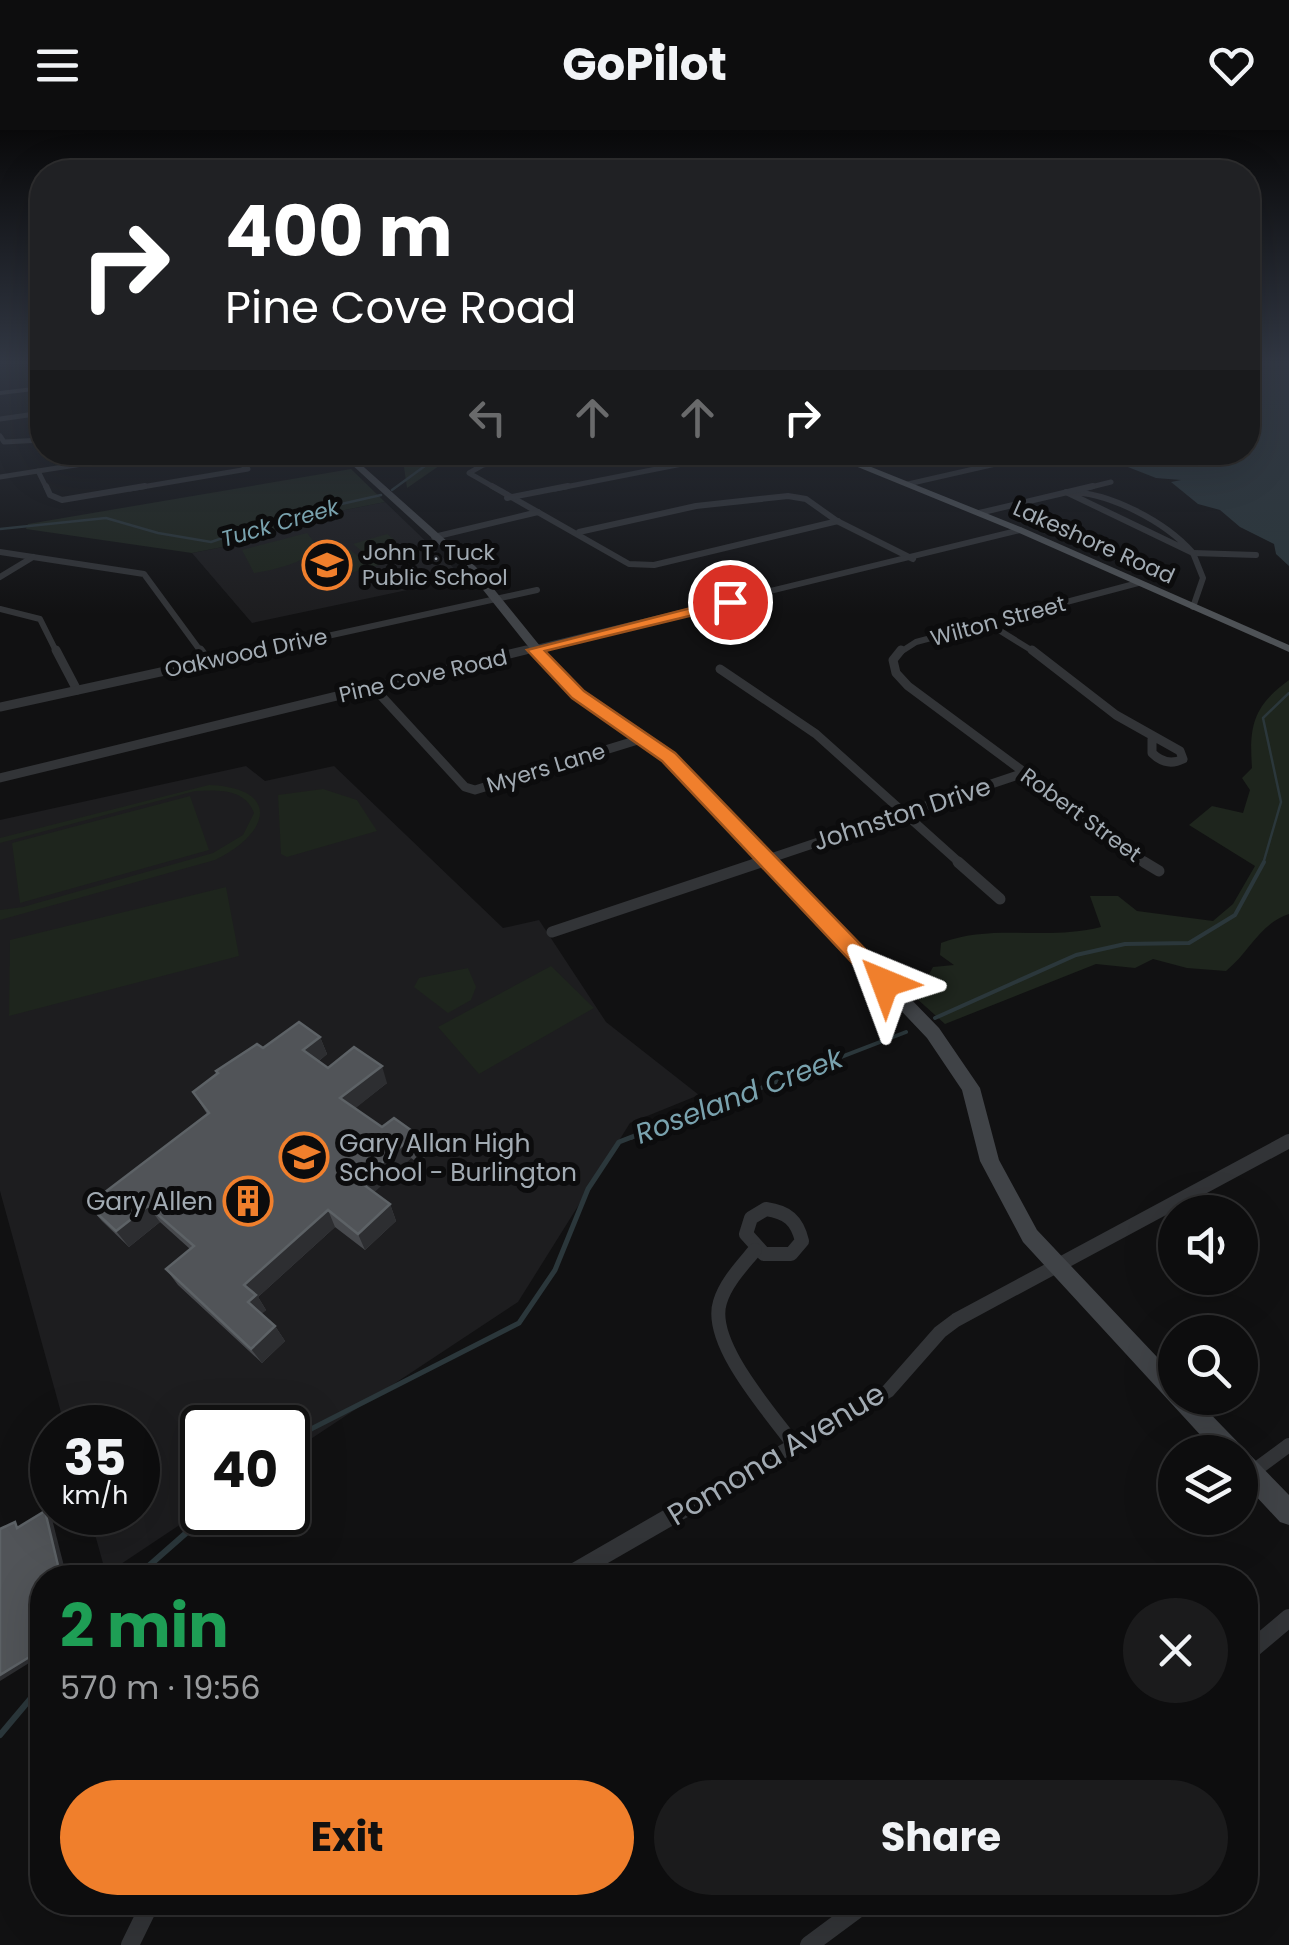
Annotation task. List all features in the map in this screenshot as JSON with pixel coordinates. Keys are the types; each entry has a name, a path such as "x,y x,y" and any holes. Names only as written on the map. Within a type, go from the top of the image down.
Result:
{"main road":[{"name":"Lakeshore Road","path":"858,465 1020,530 1289,649"}],"street":[{"path":"0,477 76,465"},
{"path":"38,471 50,495 62,500 248,469 243,465"},
{"path":"357,465 472,569 534,650 578,695 668,757 932,1033 971,1088 990,1161 1030,1236 1158,1375"},
{"path":"482,465 469,473 507,498 578,532 629,564 640,566 838,521"},
{"path":"507,498 676,465"},
{"path":"908,484 994,465"},
{"path":"1111,482 1066,492 1194,554 1256,555"},
{"path":"979,513 1079,489 1168,531 1194,554 1206,586 1193,607"},
{"path":"578,532 720,503 783,496 808,500 838,521 875,535 912,559"},
{"path":"434,537 538,512"},
{"name":"Pine Cove Road","path":"0,778 1020,530"},
{"path":"0,552 144,574 208,661"},
{"path":"0,577 33,557"},
{"name":"Wilton Street","path":"908,686 896,673 894,660 903,648 1138,583"},
{"name":"Oakwood Drive","path":"0,707 537,590"},
{"path":"0,609 40,619 76,690"},
{"path":"989,624 1048,660 1094,700 1152,739"},
{"path":"720,669 816,734 900,814 1000,898"},
{"name":"Robert Street","path":"908,686 1159,871"},
{"name":"Myers Lane","path":"374,688 465,787 475,790 641,739"},
{"name":"Johnston Drive","path":"552,932 1024,773"},
{"name":"Pomona Avenue","path":"586,1565 888,1391 927,1345 956,1320 1289,1141"},
{"path":"755,1250 718,1307 718,1324 728,1348 794,1445"},
{"path":"1196,1415 1216,1435"},
{"path":"1258,1460 1289,1445"},
{"path":"1258,1481 1289,1513"},
{"path":"1258,1644 1289,1618"},
{"path":"130,1945 145,1915"},
{"path":"808,1945 848,1915"}],"shaded area":[{"path":"1260,446 1289,446 1289,566 1276,554 1274,544 1240,527 1220,510 1198,504 1171,482 1181,480 1156,478 1123,465 1260,465"},
{"path":"404,465 440,465 407,488"},
{"path":"351,469 385,502 299,519 253,541 192,553 26,529 28,524"},
{"name":"John T. Tuck Public School","path":"385,502 464,578 252,623 192,553 253,541 299,519"},
{"path":"307,533 319,548 280,568 254,573 242,550"},
{"path":"387,534 397,542 378,548 393,561 325,580 313,569 346,560 337,550 348,548 364,561 372,559 353,544"},
{"path":"1289,680 1289,914 1262,931 1226,971 1187,968 1153,959 1135,968 1096,964 945,1024 915,997 930,987 927,978 933,967 954,965 940,955 941,943 980,934 1061,933 1101,927 1090,896 1118,896 1137,911 1213,921 1233,904 1255,866 1189,825 1212,806 1243,813 1250,790 1242,778 1252,768 1251,740 1256,718 1268,699"},
{"name":"Gary Allan High School - Burlington","path":"246,766 265,781 334,766 503,928 539,920 606,1022 699,1095 630,1123 518,1302 310,1439 310,1405 180,1405 180,1525 120,1565 103,1565 95,1535 160,1535 160,1405 59,1405 0,1191 0,820"},
{"path":"209,785 248,794 257,803 257,826 234,849 215,860 0,920 0,910 23,907 213,853 243,835 254,813 237,795 195,791 0,843 0,838"},
{"path":"323,789 357,800 377,831 287,857 281,854 278,795"},
{"path":"190,796 209,850 20,903 12,843"},
{"path":"226,887 239,956 9,1016 10,940"},
{"path":"551,966 594,1008 479,1074 438,1027"},
{"path":"468,968 476,987 471,1000 448,1013 414,987 419,978"}],"building":[{"name":"Gary Allen","path":"299,1022 320,1037 303,1050 328,1068 354,1047 382,1066 340,1098 382,1127 394,1118 422,1138 412,1146 406,1142 360,1182 390,1204 358,1234 328,1210 244,1285 256,1295 248,1302 275,1326 251,1349 166,1269 194,1246 148,1206 116,1231 88,1205 209,1113 193,1092 216,1071 257,1044 263,1048"},
{"path":"30,1520 30,1535 51,1535 58,1565 30,1565 30,1657 0,1675 0,1529 15,1522 17,1528"}],"waterway":[{"name":"Tuck Creek","path":"392,490 426,465"},
{"name":"Tuck Creek","path":"0,529 106,518 158,533 211,542 284,517 381,495"},
{"name":"Roseland Creek","path":"1263,864 1281,802 1263,718 1289,693"},
{"name":"Roseland Creek","path":"935,1018 1076,955 1125,944 1189,943 1235,915 1263,864"},
{"name":"Roseland Creek","path":"631,1138 906,1032"},
{"name":"Roseland Creek","path":"310,1430 519,1323 555,1270 588,1189 619,1142 637,1135"},
{"name":"Roseland Creek","path":"150,1565 184,1535"},
{"name":"Roseland Creek","path":"0,1735 30,1699"}],"place":[{"name":"John T. Tuck Public School","path":"327,565"},
{"name":"Gary Allan High School - Burlington","path":"304,1157"},
{"name":"Gary Allen","path":"248,1201"}],"route":[{"path":"730,602 534,650 578,695 668,757 885,983"}]}
